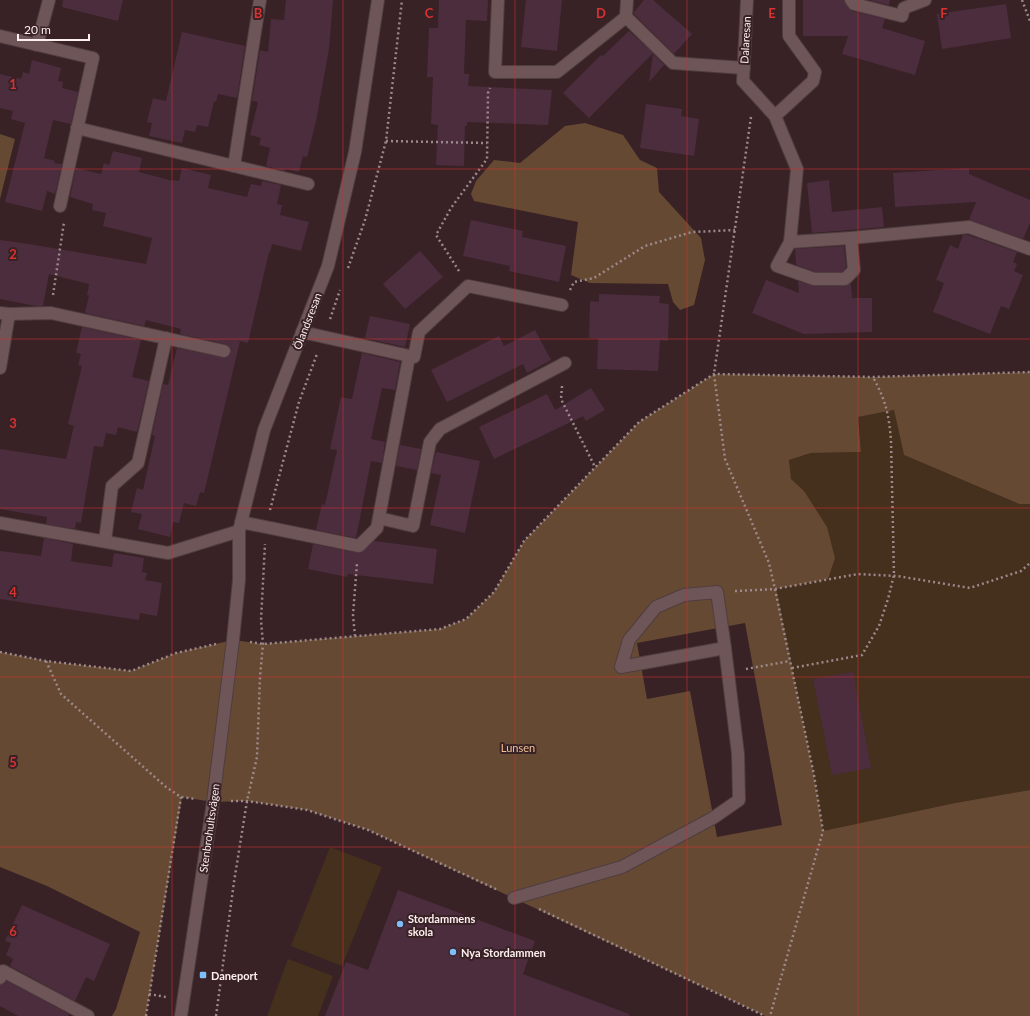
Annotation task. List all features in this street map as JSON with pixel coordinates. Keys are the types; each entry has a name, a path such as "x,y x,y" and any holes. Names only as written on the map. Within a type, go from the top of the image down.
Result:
{"street":[{"path":"37,45 49,0"},
{"path":"234,166 260,0"},
{"name":"Ölandsresan","path":"233,640 239,580 240,526 264,430 328,266 355,152 378,0"},
{"path":"498,0 495,72 557,72 626,17 627,0"},
{"name":"Dalaresan","path":"747,0 743,81 755,93"},
{"path":"775,116 813,81 815,72 789,36 789,0"},
{"path":"851,0 854,4 902,16 904,8 925,0"},
{"path":"626,17 673,63 744,68"},
{"path":"0,36 93,58 60,206"},
{"path":"755,93 775,116 797,169 790,242 777,266 814,279 845,279 854,270 851,238"},
{"path":"77,128 308,184"},
{"path":"790,242 969,227 1030,249"},
{"path":"302,332 414,358 419,332 468,286 562,306"},
{"path":"0,368 4,313 51,313 224,352"},
{"path":"104,541 112,486 138,463 166,338"},
{"path":"0,523 168,552 240,526 359,546 377,528 409,357"},
{"path":"379,518 413,526 430,442 440,429 565,363"},
{"path":"514,898 622,867 713,818 739,800 738,754 725,648 717,592 684,595 656,607 629,640 622,667 725,648"},
{"name":"Stenbrohultsvägen","path":"181,1016 213,802 233,640"},
{"path":"0,978 3,971 88,1016"}],"path":[{"path":"1022,0 1030,21"},
{"path":"468,286 436,235 451,208 487,159 488,93 495,72"},
{"path":"755,93 714,374 725,459 769,563 776,589 814,775 823,831 770,1016"},
{"path":"386,141 487,143"},
{"path":"51,313 65,216 60,206"},
{"path":"562,306 574,282 594,278 645,246 692,232 735,230"},
{"path":"565,363 561,399 595,467"},
{"path":"0,652 46,661 131,671 176,653 233,640 263,644 440,629 466,619 494,592 524,541 639,422 714,374 873,377 1030,372"},
{"path":"792,668 862,655 879,626 888,599 894,575 890,422 886,404 873,377"},
{"path":"355,636 353,615 359,546"},
{"path":"717,592 776,589 858,574 894,575 970,588 1021,571 1030,563"},
{"path":"216,1016 234,882 247,801 257,757 260,677 263,644"},
{"path":"46,661 61,694 166,787 181,797 213,802 247,801 307,810 368,830 765,1016"},
{"path":"728,673 790,661"},
{"path":"146,1016 181,797"},
{"path":"149,994 166,997"}],"shaded area":[{"path":"894,410 904,455 1019,504 1030,504 1030,790 955,803 823,831 814,775 775,589 799,584 789,460 811,453 861,452 858,417"},
{"path":"330,847 382,867 342,966 291,946"},
{"path":"288,959 333,976 318,1016 267,1016"}],"green space":[{"path":"585,123 623,135 640,160 657,168 659,192 701,238 705,260 694,305 680,310 673,302 668,284 590,283 571,275 578,222 474,201 471,194 476,181 494,160 520,163 565,126"},
{"path":"0,134 15,139 0,199"},
{"name":"Lunsen","path":"1030,372 1030,504 1019,504 904,455 894,410 858,417 861,452 811,453 789,460 791,479 804,491 827,527 835,558 828,579 776,589 814,775 823,831 955,803 1030,790 1030,1016 765,1016 368,830 307,810 247,801 213,802 182,797 146,1016 112,1016 116,1009 140,932 47,886 0,867 0,652 46,661 131,671 176,653 233,640 263,644 440,629 466,619 494,592 524,541 639,422 714,374 873,377","holes":["745,623 782,825 717,837 690,691 647,699 637,643"]}],"building":[{"path":"63,0 123,0 118,21 62,7"},
{"path":"286,0 333,0 329,49 316,121 307,157 303,156 299,172 285,169 285,171 266,166 270,148 259,145 261,138 250,135 258,102 252,101 260,50 268,52 271,19 284,20"},
{"path":"439,0 488,0 487,21 466,20 464,74 469,74 468,86 552,90 548,125 467,122 467,126 465,126 464,166 436,165 438,125 431,124 433,77 427,77 429,28 438,28"},
{"path":"526,0 562,0 557,51 521,47"},
{"path":"644,0 653,0 692,34 674,54 634,14"},
{"path":"803,0 844,0 845,4 852,11 885,19 882,28 925,41 915,75 842,54 848,36 803,36"},
{"path":"869,0 890,0 889,5"},
{"path":"1006,4 1011,38 942,49 937,14"},
{"path":"629,31 653,53 589,118 563,93 601,55 603,56"},
{"path":"182,32 245,46 237,98 218,94 216,102 214,101 208,127 197,125 195,132 185,130 182,143 149,136 152,123 147,122 153,98 166,101"},
{"path":"653,54 664,65 649,82"},
{"path":"32,60 61,68 58,81 63,82 62,88 78,92 71,124 53,120 44,158 55,161 54,163 62,164 55,194 47,191 42,211 5,202 25,123 11,119 13,111 0,108 0,74 21,79 23,72 29,74"},
{"path":"646,104 682,109 681,116 699,119 694,156 640,148"},
{"path":"113,151 142,158 139,172 173,181 179,181 182,168 211,175 208,188 247,197 251,184 261,186 262,181 281,185 277,204 282,205 280,215 309,222 301,251 272,244 248,343 240,341 204,493 200,492 196,506 184,503 179,523 173,522 170,537 138,529 142,514 131,512 137,488 143,490 155,436 152,435 163,384 168,385 177,348 226,358 231,353 229,346 226,344 180,334 181,329 146,320 144,326 85,313 89,295 87,295 89,284 49,274 43,306 0,299 0,240 146,264 152,238 103,226 106,213 92,210 93,204 70,197 76,168 101,174 104,163 109,165"},
{"path":"969,168 969,174 1030,200 1030,223 1023,239 969,220 976,202 895,207 893,173"},
{"path":"829,180 832,212 882,207 884,227 812,233 807,183"},
{"path":"471,220 523,231 522,237 566,246 559,282 509,271 510,266 463,256"},
{"path":"963,235 968,235 1017,252 1013,262 1017,264 1014,271 1023,275 1009,309 1001,306 990,334 933,312 944,283 936,280 950,245 958,249"},
{"path":"844,246 846,267 842,272 815,272 796,265 795,249"},
{"path":"420,251 443,277 405,309 383,284"},
{"path":"766,280 799,293 798,281 814,286 845,286 851,284 852,298 872,298 872,332 804,334 752,313"},
{"path":"599,294 660,296 659,303 669,304 668,341 660,340 658,371 597,369 598,339 589,338 590,301 599,302"},
{"path":"370,316 410,324 405,347 365,338"},
{"path":"82,327 141,340 132,377 149,381 137,432 118,427 116,435 106,433 103,447 94,446 81,523 76,522 75,529 46,524 47,517 0,509 0,449 66,459 74,426 68,424 82,366 78,365 81,354 76,353"},
{"path":"535,330 551,360 527,373 523,364 447,402 431,370 499,336 504,346"},
{"path":"362,353 400,362 395,390 382,388 371,439 385,442 382,463 371,461 356,538 316,530 322,504 325,505 337,450 330,449 341,397 352,399"},
{"path":"591,388 605,410 586,421 583,416 494,459 479,427 547,394 555,410"},
{"path":"400,445 421,449 417,470 396,466"},
{"path":"436,452 480,461 465,533 430,525 441,475 431,473"},
{"path":"44,538 73,544 71,561 75,562 112,567 114,553 144,558 142,572 147,573 145,580 162,583 157,616 140,613 139,620 0,599 0,551 41,556"},
{"path":"374,541 437,549 433,584 348,574 347,577 308,569 313,544 361,553"},
{"path":"853,672 871,768 832,775 813,679"},
{"name":"Nya Stordammen","path":"398,890 535,941 523,974 629,1014 629,1016 325,1016 346,962 368,970"},
{"path":"22,905 110,944 94,981 86,977 75,1001 10,966 13,959 6,955 11,943 5,941"},
{"path":"7,981 69,1014 68,1016 18,1016 0,1006 0,985"}],"place":[{"name":"Stordammens skola","path":"400,924"},
{"name":"Nya Stordammen","path":"453,952"},
{"name":"Daneport","path":"203,975"}]}
